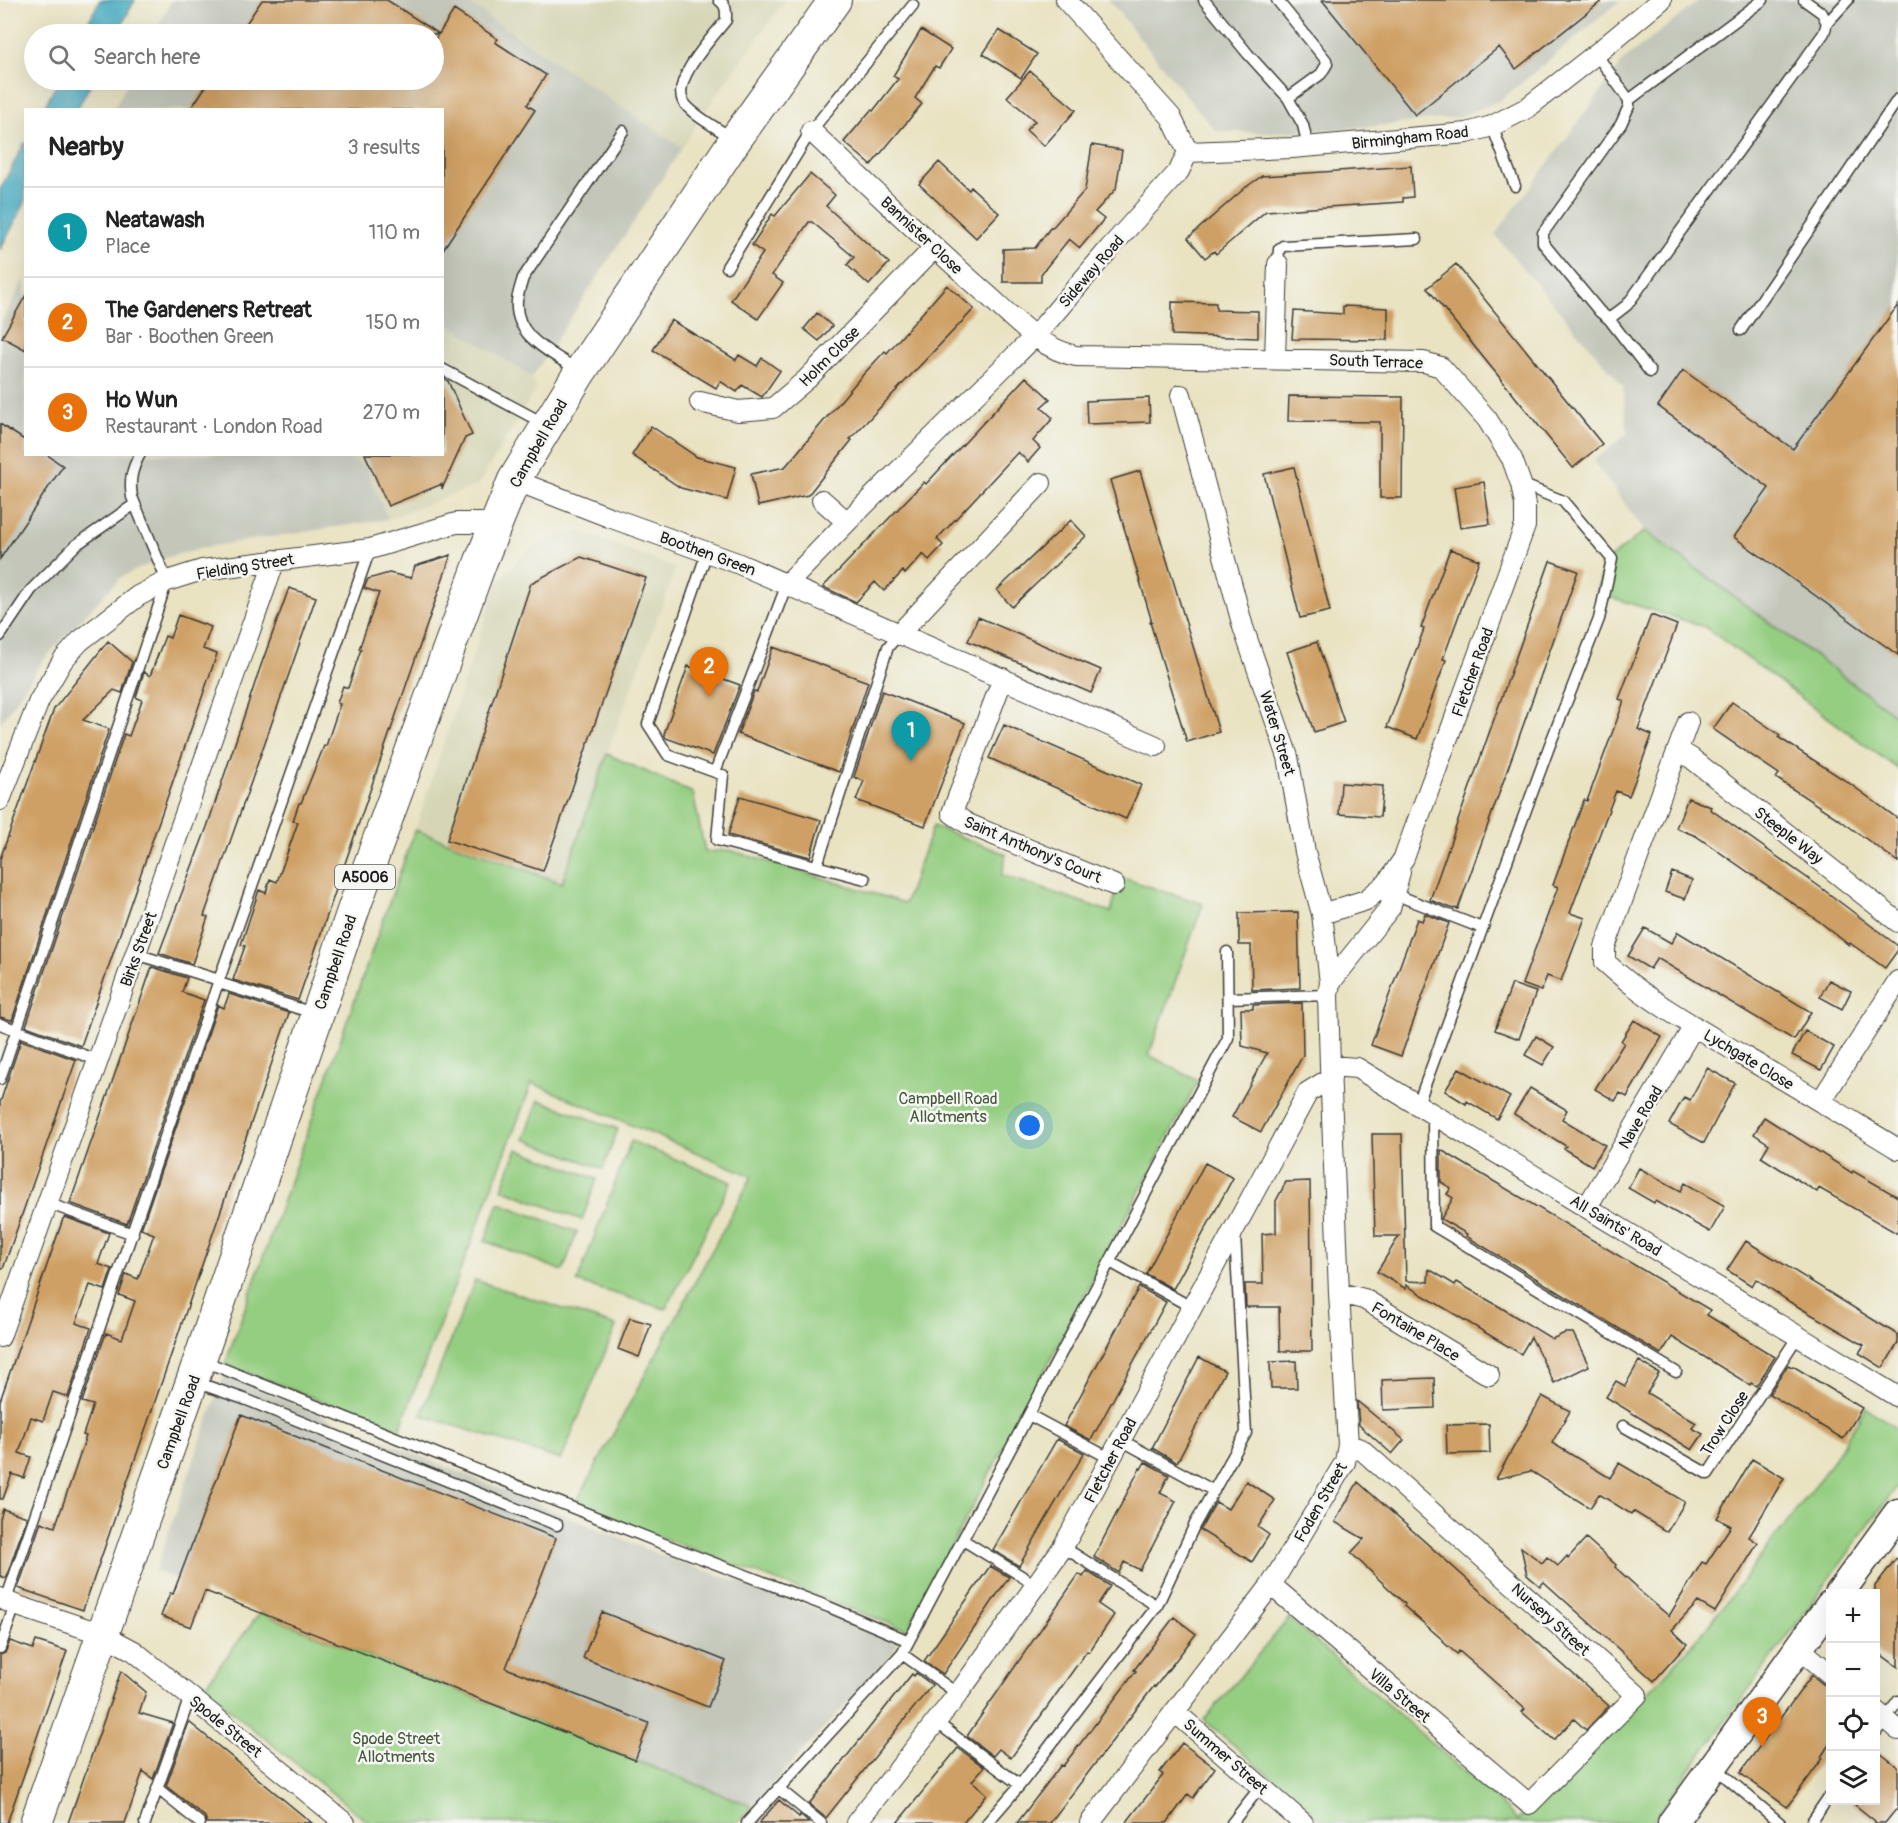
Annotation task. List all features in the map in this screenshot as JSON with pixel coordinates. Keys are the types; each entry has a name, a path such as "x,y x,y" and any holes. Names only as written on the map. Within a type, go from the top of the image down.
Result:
{"main road":[{"name":"Campbell Road","path":"38,1822 363,883 514,480 580,372 735,140 835,0"},
{"path":"1842,1589 1898,1512"},
{"path":"1672,1823 1826,1611"}],"street":[{"path":"1066,0 1171,117 1188,152"},
{"name":"Birmingham Road","path":"1188,152 1308,147 1467,134 1492,126 1527,108 1661,0"},
{"name":"Bannister Close","path":"811,131 934,248 1035,336"},
{"name":"Sideway Road","path":"787,584 1035,336 1179,171 1188,152"},
{"name":"Holm Close","path":"700,402 738,411 773,408 807,379 934,248"},
{"path":"1275,358 1278,264"},
{"name":"South Terrace","path":"1035,336 1060,353 1076,356 1424,362 1441,367 1487,419 1512,459 1521,484"},
{"name":"Water Street","path":"1181,395 1243,627 1288,757 1305,852 1322,914 1329,989 1330,1072"},
{"name":"Boothen Green","path":"514,480 787,584 898,635 1156,746"},
{"path":"898,635 1041,483"},
{"name":"Fletcher Road","path":"1329,989 1390,908 1404,858 1525,526 1525,505 1521,484"},
{"path":"822,500 847,522"},
{"name":"Fielding Street","path":"0,800 4,777 39,700 63,660 80,641 138,596 167,581 202,570 370,549 456,523 498,523"},
{"name":"Birks Street","path":"0,1337 275,560"},
{"name":"Saint Anthony's Court","path":"1002,678 952,813 968,825 1114,885"},
{"path":"1678,750 1688,722"},
{"name":"Steeple Way","path":"1678,750 1692,758 1898,922"},
{"name":"Lychgate Close","path":"1678,750 1605,947 1605,962 1621,977 1694,1026 1898,1149"},
{"name":"Fletcher Road","path":"1322,914 1366,900 1387,883 1404,858"},
{"path":"1821,1101 1898,981"},
{"name":"Nave Road","path":"1587,1207 1694,1026"},
{"name":"All Saints' Road","path":"1330,1072 1357,1068 1898,1398"},
{"name":"Fletcher Road","path":"856,1823 958,1694 1063,1547 1308,1092 1330,1072"},
{"name":"Foden Street","path":"1090,1823 1271,1585 1345,1462 1348,1445 1330,1072"},
{"name":"Fontaine Place","path":"1340,1293 1364,1299 1489,1375"},
{"name":"Nursery Street","path":"1348,1445 1361,1449 1637,1695 1529,1804"},
{"name":"Villa Street","path":"1271,1585 1529,1804"},
{"name":"Spode Street","path":"7,1601 102,1634 134,1651 345,1823"},
{"path":"1799,1648 1826,1671"},
{"name":"Summer Street","path":"1175,1712 1303,1823"}],"lane":[{"path":"719,0 724,4 726,20 684,75 681,93 684,101 697,114 735,140"},
{"path":"1204,0 1288,98 1303,125 1308,147"},
{"path":"1277,0 1327,64 1321,74 1288,98"},
{"path":"1629,100 1763,0"},
{"path":"1804,0 1822,13 1827,23"},
{"path":"1609,319 1618,314 1633,296 1824,33 1827,23 1848,0"},
{"path":"727,267 811,131 914,5"},
{"path":"1596,54 1629,100 1629,106 1626,115 1542,238 1543,243 1600,312 1609,319 1650,372"},
{"path":"1741,330 1898,99"},
{"path":"1492,126 1515,186"},
{"path":"580,372 528,336 518,320 517,300 523,278 623,130"},
{"path":"1278,264 1279,249 1283,246 1417,239"},
{"path":"444,370 548,425"},
{"path":"0,1079 167,581 135,504 129,483 132,468 139,456"},
{"path":"1521,484 1563,501 1612,559 1599,619 1482,928 1426,1109 1434,1226 1676,1372"},
{"path":"0,636 31,590 76,545 135,504"},
{"path":"0,1648 7,1601 219,981 370,549"},
{"path":"707,552 648,724 668,755 723,775 717,840 865,879"},
{"path":"715,772 787,584"},
{"path":"817,865 888,647 898,635"},
{"path":"1394,894 1482,928"},
{"path":"747,1823 902,1654 1228,1038 1227,952"},
{"path":"136,954 317,1015"},
{"path":"1228,998 1329,989"},
{"path":"0,1024 97,1060"},
{"path":"47,1203 133,1233"},
{"path":"987,1823 1020,1785 1157,1606 1195,1524 1246,1433 1235,1229"},
{"path":"1110,1262 1193,1308"},
{"name":"Trow Close","path":"1623,1426 1708,1474 1798,1336"},
{"path":"196,1370 247,1400 557,1525"},
{"path":"196,1370 651,1539 829,1607 909,1641"},
{"path":"1029,1415 1111,1459"},
{"path":"1121,1440 1214,1491"},
{"path":"963,1540 1036,1585"},
{"path":"1063,1547 1157,1606"},
{"path":"902,1654 958,1694"},
{"path":"145,1823 190,1697"},
{"path":"1883,1723 1898,1701"},
{"path":"936,1722 1020,1785"},
{"path":"1714,1767 1780,1823"},
{"path":"1232,1823 1261,1786"},
{"path":"778,1788 821,1823"},
{"path":"158,1789 200,1823"},
{"path":"1811,1823 1826,1801"}],"shaded area":[{"path":"172,0 464,0 682,148 532,377 444,322 444,108 114,108 124,90 444,90 444,24 159,24"},
{"path":"464,0 785,0 708,107 682,148"},
{"path":"1109,0 1621,0 1501,100 1459,117 1356,128 1263,133 1216,131"},
{"path":"1700,0 1898,0 1898,717 1645,531 1593,461 1627,434 1623,386 1495,235 1624,60"},
{"path":"24,279 24,456 343,456 367,468 388,519 200,548 158,560 121,577 44,659 0,724 0,326"},
{"path":"444,322 532,377 536,389 478,485 388,519 367,468 343,456 444,456"},
{"path":"582,532 676,568 562,884 415,830 498,580 529,550 564,533"},
{"path":"224,1375 668,1558 849,1619 898,1643 890,1657 752,1806 260,1613 155,1571"}],"green space":[{"path":"1645,531 1898,717 1898,769 1705,627 1597,593 1604,563"},
{"name":"Campbell Road Allotments","path":"607,754 693,793 705,852 730,850 905,903 933,826 1006,854 1002,875 1111,912 1120,877 1203,904 1149,1055 1198,1081 907,1630 575,1505 752,1176 532,1083 399,1431 225,1364 415,830 562,883"},
{"path":"539,1100 618,1129 603,1169 524,1139"},
{"path":"631,1141 731,1182 666,1309 577,1282"},
{"path":"517,1149 597,1179 582,1220 502,1189"},
{"path":"499,1203 577,1232 563,1271 485,1241"},
{"path":"475,1280 616,1326 561,1460 421,1415"},
{"path":"1866,1407 1898,1430 1898,1485 1651,1823 1325,1823 1204,1720 1289,1618 1508,1810 1517,1821 1654,1686 1706,1629 1827,1469"},
{"name":"Spode Street Allotments","path":"260,1613 752,1806 737,1823 369,1823 203,1688"}],"water":[{"path":"100,0 135,0 122,24 87,24"},
{"path":"53,90 87,90 78,108 44,108"},
{"path":"24,144 24,205 0,250 0,190"}],"building":[{"path":"262,0 387,0 424,24 246,24"},
{"path":"1322,0 1603,0 1516,69 1499,47 1415,115"},
{"path":"454,10 498,39 495,42 546,75 527,105 535,110 444,248 444,108 191,108 203,90 444,90 444,26"},
{"path":"921,30 951,49 939,68 935,66 915,98 922,104 871,165 844,142 871,110 873,111 898,79 893,76"},
{"path":"999,30 1037,54 1021,78 983,54"},
{"path":"1030,71 1076,110 1044,146 1026,130 1035,121 1007,97"},
{"path":"1092,145 1122,150 1116,189 1095,212 1104,219 1080,248 1069,239 1041,274 1041,282 1003,282 1003,249 1035,248 1085,190"},
{"path":"939,162 969,190 971,187 999,213 976,238 919,184"},
{"path":"1411,166 1413,197 1403,198 1403,202 1266,211 1216,254 1214,251 1205,258 1188,238 1246,187 1262,176"},
{"path":"810,174 835,195 826,206 889,263 869,285 847,265 854,257 812,222 809,222 772,275 783,283 758,319 731,300 763,253 752,245 772,214 775,216"},
{"path":"1456,264 1602,444 1573,468 1427,288"},
{"path":"947,285 974,309 850,439 852,440 808,495 758,506 751,474 785,467 859,379 885,351 887,353"},
{"path":"24,298 24,349 2,337"},
{"path":"1172,302 1216,303 1216,310 1258,311 1258,338 1172,335"},
{"path":"1898,305 1898,655 1734,537 1769,488 1658,406 1683,370 1793,449"},
{"path":"1343,306 1388,308 1388,340 1292,339 1294,311 1343,314"},
{"path":"817,313 832,326 819,341 804,329"},
{"path":"671,320 736,360 739,355 757,366 762,358 780,371 762,397 742,385 737,392 720,381 716,388 653,350"},
{"path":"1026,377 1050,399 1041,407 1053,418 1033,441 1040,448 1028,462 1018,452 937,539 943,545 929,560 923,554 905,574 903,571 884,591 875,582 856,602 823,587 924,482 926,484"},
{"path":"444,379 448,381 472,435 465,438 442,489 442,484 388,506 366,456 444,456"},
{"path":"1289,396 1403,397 1402,498 1380,498 1380,422 1288,421"},
{"path":"1149,398 1150,422 1087,424 1086,401"},
{"path":"0,424 24,440 24,456 49,456 63,466 0,559"},
{"path":"651,426 697,457 736,467 727,500 681,488 632,455"},
{"path":"1294,467 1330,611 1300,618 1264,474"},
{"path":"1140,471 1219,732 1187,742 1110,480"},
{"path":"1484,482 1490,524 1460,528 1454,487"},
{"path":"1071,520 1086,536 1012,607 997,590"},
{"path":"1450,549 1479,560 1417,739 1387,727 1424,629 1421,628"},
{"path":"451,555 298,1000 233,980 245,946 241,945 259,890 266,893 270,879 277,882 298,822 293,821 299,803 301,803 324,746 326,746 340,704 337,703 343,686 348,688 379,593 364,588 368,579 389,573 411,578 415,566"},
{"path":"581,557 646,578 543,871 447,840 531,583"},
{"path":"1550,561 1578,571 1458,909 1454,909 1430,900"},
{"path":"289,588 316,597 204,916 208,917 192,964 159,953 207,827"},
{"path":"178,615 211,627 203,649 217,654 81,1046 26,1026 124,734 129,736 142,700 136,697 144,672 150,676 165,636 170,638"},
{"path":"1651,615 1677,625 1638,729 1652,735 1629,796 1616,791 1577,894 1570,913 1585,918 1561,981 1547,976 1541,991 1522,984 1558,887 1553,885 1624,701 1619,699"},
{"path":"978,617 1101,670 1091,693 968,641"},
{"path":"108,641 132,662 122,693 114,690 83,720 109,729 12,1020 0,1017 0,859 54,709"},
{"path":"1317,642 1344,722 1314,732 1287,652"},
{"path":"773,647 868,682 839,772 738,734 754,691 757,692"},
{"path":"688,666 740,685 713,755 666,738 664,734"},
{"path":"882,691 965,723 925,826 856,800 864,781 854,777"},
{"path":"1732,702 1780,735 1778,737 1849,783 1898,819 1898,862 1776,778 1779,774 1713,729"},
{"path":"1004,725 1141,785 1126,819 989,758"},
{"path":"1341,783 1383,786 1380,817 1339,814"},
{"path":"740,796 821,820 810,857 728,835"},
{"path":"1688,798 1711,807 1710,809 1898,946 1898,950 1885,968 1696,836 1676,828"},
{"path":"1672,872 1692,880 1685,899 1665,892"},
{"path":"1298,912 1300,988 1252,990 1251,945 1239,945 1239,913"},
{"path":"1425,914 1449,923 1401,1056 1371,1045 1417,919 1422,921"},
{"path":"1645,928 1671,943 1678,932 1811,1012 1794,1040 1657,958 1650,969 1628,956"},
{"path":"152,967 187,978 182,992 204,1000 127,1224 70,1203"},
{"path":"1829,980 1851,991 1842,1009 1820,997"},
{"path":"1512,984 1536,992 1519,1039 1495,1030"},
{"path":"229,994 289,1013 83,1610 18,1588 41,1522 55,1527 76,1467 93,1405 82,1402 106,1333 122,1339 135,1301 119,1295 126,1274 138,1279 154,1234 141,1229 218,1005 224,1008"},
{"path":"1302,1003 1303,1055 1261,1132 1232,1117 1267,1053 1242,1046 1241,1009 1253,1009 1253,1005"},
{"path":"1634,1020 1662,1037 1627,1097 1620,1093 1615,1101 1595,1089 1624,1043 1621,1041"},
{"path":"1805,1031 1834,1047 1821,1070 1792,1055"},
{"path":"1536,1036 1554,1047 1543,1065 1525,1055"},
{"path":"21,1040 76,1060 3,1269 0,1269 0,1103"},
{"path":"1459,1068 1510,1097 1497,1119 1445,1091"},
{"path":"1707,1068 1735,1083 1704,1143 1669,1124 1684,1097 1690,1100"},
{"path":"1530,1088 1567,1110 1562,1119 1605,1145 1592,1166 1564,1149 1566,1146 1514,1114"},
{"path":"1764,1117 1852,1173 1853,1171 1898,1197 1898,1234 1819,1188 1817,1192 1761,1157 1769,1144 1754,1134"},
{"path":"1372,1134 1402,1134 1406,1281 1428,1282 1429,1269 1455,1285 1457,1282 1552,1339 1565,1333 1573,1333 1589,1366 1554,1383 1531,1337 1521,1354 1406,1285 1406,1289 1377,1272 1399,1236 1375,1236"},
{"path":"1441,1150 1710,1310 1707,1315 1775,1357 1756,1386 1751,1383 1750,1385 1672,1337 1661,1354 1441,1219 1453,1198 1447,1194 1451,1188 1441,1182"},
{"path":"1205,1163 1233,1178 1173,1289 1146,1274"},
{"path":"1639,1168 1681,1191 1685,1183 1725,1206 1710,1232 1628,1188"},
{"path":"1310,1181 1312,1351 1280,1351 1279,1307 1246,1307 1245,1284 1263,1284 1262,1234 1276,1233 1276,1201 1286,1182"},
{"path":"65,1217 109,1233 98,1264 112,1269 105,1290 90,1285 76,1323 91,1328 68,1397 53,1392 43,1421 31,1417 19,1453 31,1457 24,1478 12,1474 3,1499 0,1499 0,1401"},
{"path":"1746,1241 1898,1335 1898,1343 1883,1368 1859,1353 1864,1345 1790,1302 1756,1279 1752,1286 1727,1270"},
{"path":"1139,1287 1166,1302 1091,1440 1064,1426"},
{"path":"630,1318 651,1324 639,1357 618,1349"},
{"path":"1199,1357 1225,1371 1176,1462 1152,1448"},
{"path":"1296,1361 1297,1388 1271,1388 1270,1362"},
{"path":"1639,1361 1659,1373 1647,1393 1696,1423 1692,1428 1703,1434 1692,1450 1606,1397 1616,1381 1625,1386"},
{"path":"1788,1365 1862,1408 1843,1439 1769,1394"},
{"path":"1434,1378 1435,1408 1383,1410 1382,1380"},
{"path":"1542,1396 1570,1411 1552,1443 1610,1478 1619,1463 1685,1502 1667,1532 1633,1511 1631,1514 1599,1494 1590,1508 1531,1471 1496,1479"},
{"path":"1357,1401 1404,1440 1392,1454 1359,1425"},
{"path":"241,1415 556,1538 506,1668 649,1723 635,1760 205,1591 191,1627 161,1616 170,1593 173,1594"},
{"path":"1489,1424 1490,1453 1447,1454 1446,1425"},
{"path":"1057,1439 1084,1453 1019,1566 993,1550"},
{"path":"1752,1459 1784,1478 1749,1537 1758,1543 1715,1612 1698,1602 1672,1630 1687,1644 1654,1681 1544,1582 1540,1586 1527,1575 1521,1547 1542,1563 1547,1557 1558,1566 1586,1538 1616,1565 1615,1567 1636,1588 1669,1616 1702,1562 1706,1564 1731,1526 1717,1518"},
{"path":"1145,1462 1169,1475 1160,1493 1176,1501 1140,1570 1124,1562 1119,1573 1094,1557"},
{"path":"1246,1481 1275,1500 1258,1527 1269,1535 1252,1562 1200,1530 1216,1502 1228,1509"},
{"path":"1358,1482 1609,1706 1586,1730 1574,1719 1554,1740 1522,1712 1525,1709 1459,1651 1457,1654 1443,1642 1351,1553 1364,1539 1335,1522"},
{"path":"3,1509 27,1517 6,1578 0,1576 0,1519"},
{"path":"1898,1556 1898,1667 1880,1654 1880,1589 1875,1589"},
{"path":"990,1566 1009,1577 943,1674 924,1661"},
{"path":"1087,1571 1110,1586 1098,1604 1114,1615 1011,1758 999,1749 993,1756 967,1736 1079,1574 1083,1577"},
{"path":"602,1612 726,1661 708,1707 583,1658"},
{"path":"1174,1617 1196,1634 1050,1823 1017,1823 1136,1671 1134,1670"},
{"path":"10,1641 33,1649 36,1641 67,1651 7,1823 0,1823 0,1655 5,1653"},
{"path":"121,1671 146,1692 139,1713 173,1723 153,1779 143,1771 125,1823 68,1823"},
{"path":"916,1673 932,1685 826,1818 809,1804 912,1674 914,1676"},
{"path":"1812,1675 1826,1685 1826,1749 1821,1757 1823,1758 1787,1807 1740,1773"},
{"path":"189,1722 312,1823 207,1823 205,1817 166,1786"},
{"path":"1182,1743 1215,1768 1193,1798 1188,1794 1167,1823 1126,1823 1163,1775 1160,1772"},
{"path":"958,1748 984,1767 972,1781 987,1794 963,1823 897,1823"},
{"path":"1880,1753 1898,1767 1898,1807 1885,1823 1875,1823 1855,1805 1880,1805"},
{"path":"779,1800 799,1817 800,1815 809,1823 759,1823"}],"place":[{"name":"The Gardeners Retreat","path":"709,697"},
{"name":"Neatawash","path":"911,761"},
{"name":"Ho Wun","path":"1762,1747"}]}
